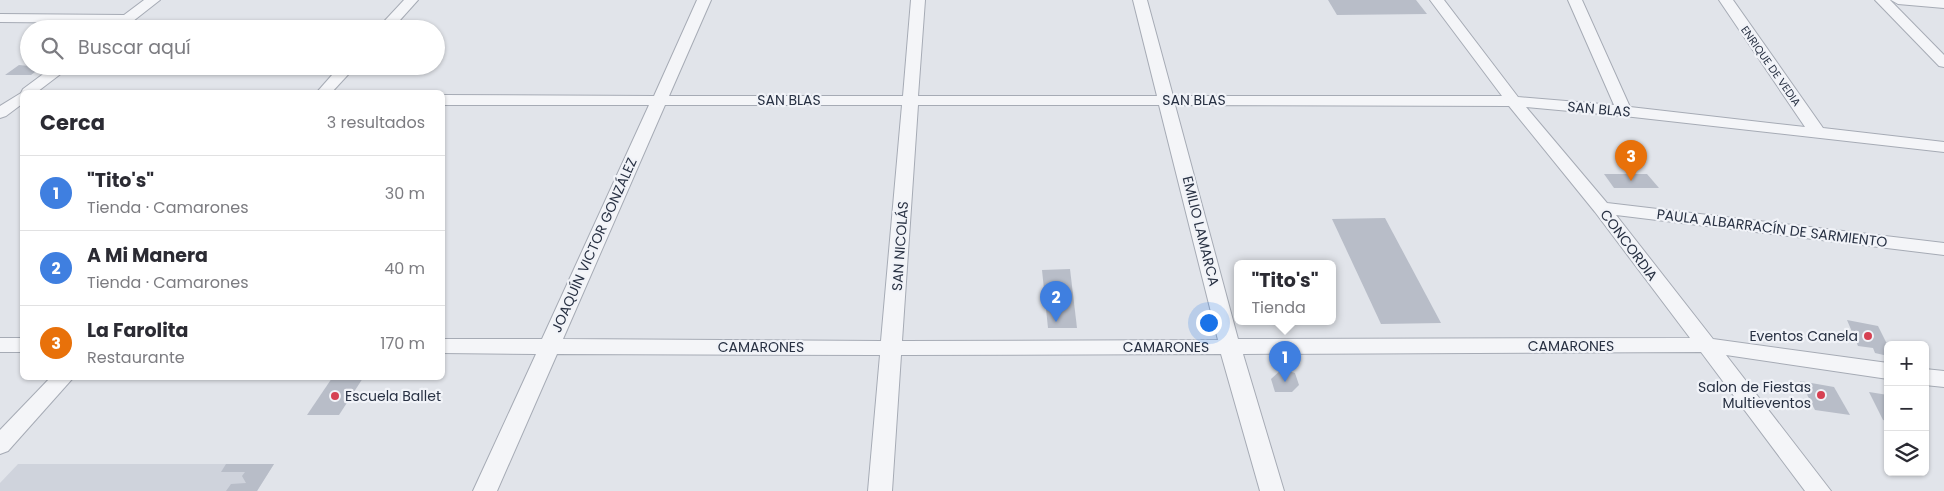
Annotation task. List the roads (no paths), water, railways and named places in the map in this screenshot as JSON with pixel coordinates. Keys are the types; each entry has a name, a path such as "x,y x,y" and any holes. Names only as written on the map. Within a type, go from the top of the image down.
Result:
{"street":[{"path":"0,18 128,19 153,0"},
{"path":"392,20 411,0"},
{"name":"JOAQUÍN VICTOR GONZÁLEZ","path":"485,491 704,0"},
{"name":"SAN NICOLÁS","path":"880,491 918,0"},
{"name":"EMILIO LAMARCA","path":"1140,0 1230,347 1272,491"},
{"name":"CONCORDIA","path":"1437,0 1513,101 1601,208 1705,346 1819,491"},
{"path":"1574,0 1624,111"},
{"name":"ENRIQUE DE VEDIA","path":"1726,0 1817,132"},
{"path":"1882,0 1944,63"},
{"path":"1898,0 1944,4"},
{"path":"32,90 52,75"},
{"path":"326,90 340,75"},
{"path":"0,99 20,97"},
{"path":"0,113 20,99"},
{"name":"SAN BLAS","path":"445,100 1513,101 1624,111 1944,147"},
{"name":"PAULA ALBARRACÍN DE SARMIENTO","path":"1601,208 1944,249"},
{"path":"0,345 20,345"},
{"name":"CAMARONES","path":"445,346 892,348 1705,346 1884,370"},
{"path":"1929,377 1944,379"},
{"path":"0,445 60,380"}],"place":[{"name":"La Farolita","path":"1631,181"},
{"name":"A Mi Manera","path":"1056,322"},
{"name":"Eventos Canela","path":"1868,336"},
{"name":"\"Tito's\"","path":"1285,382"},
{"name":"Salon de Fiestas Multieventos","path":"1821,395"},
{"name":"Escuela Ballet","path":"335,396"}]}
